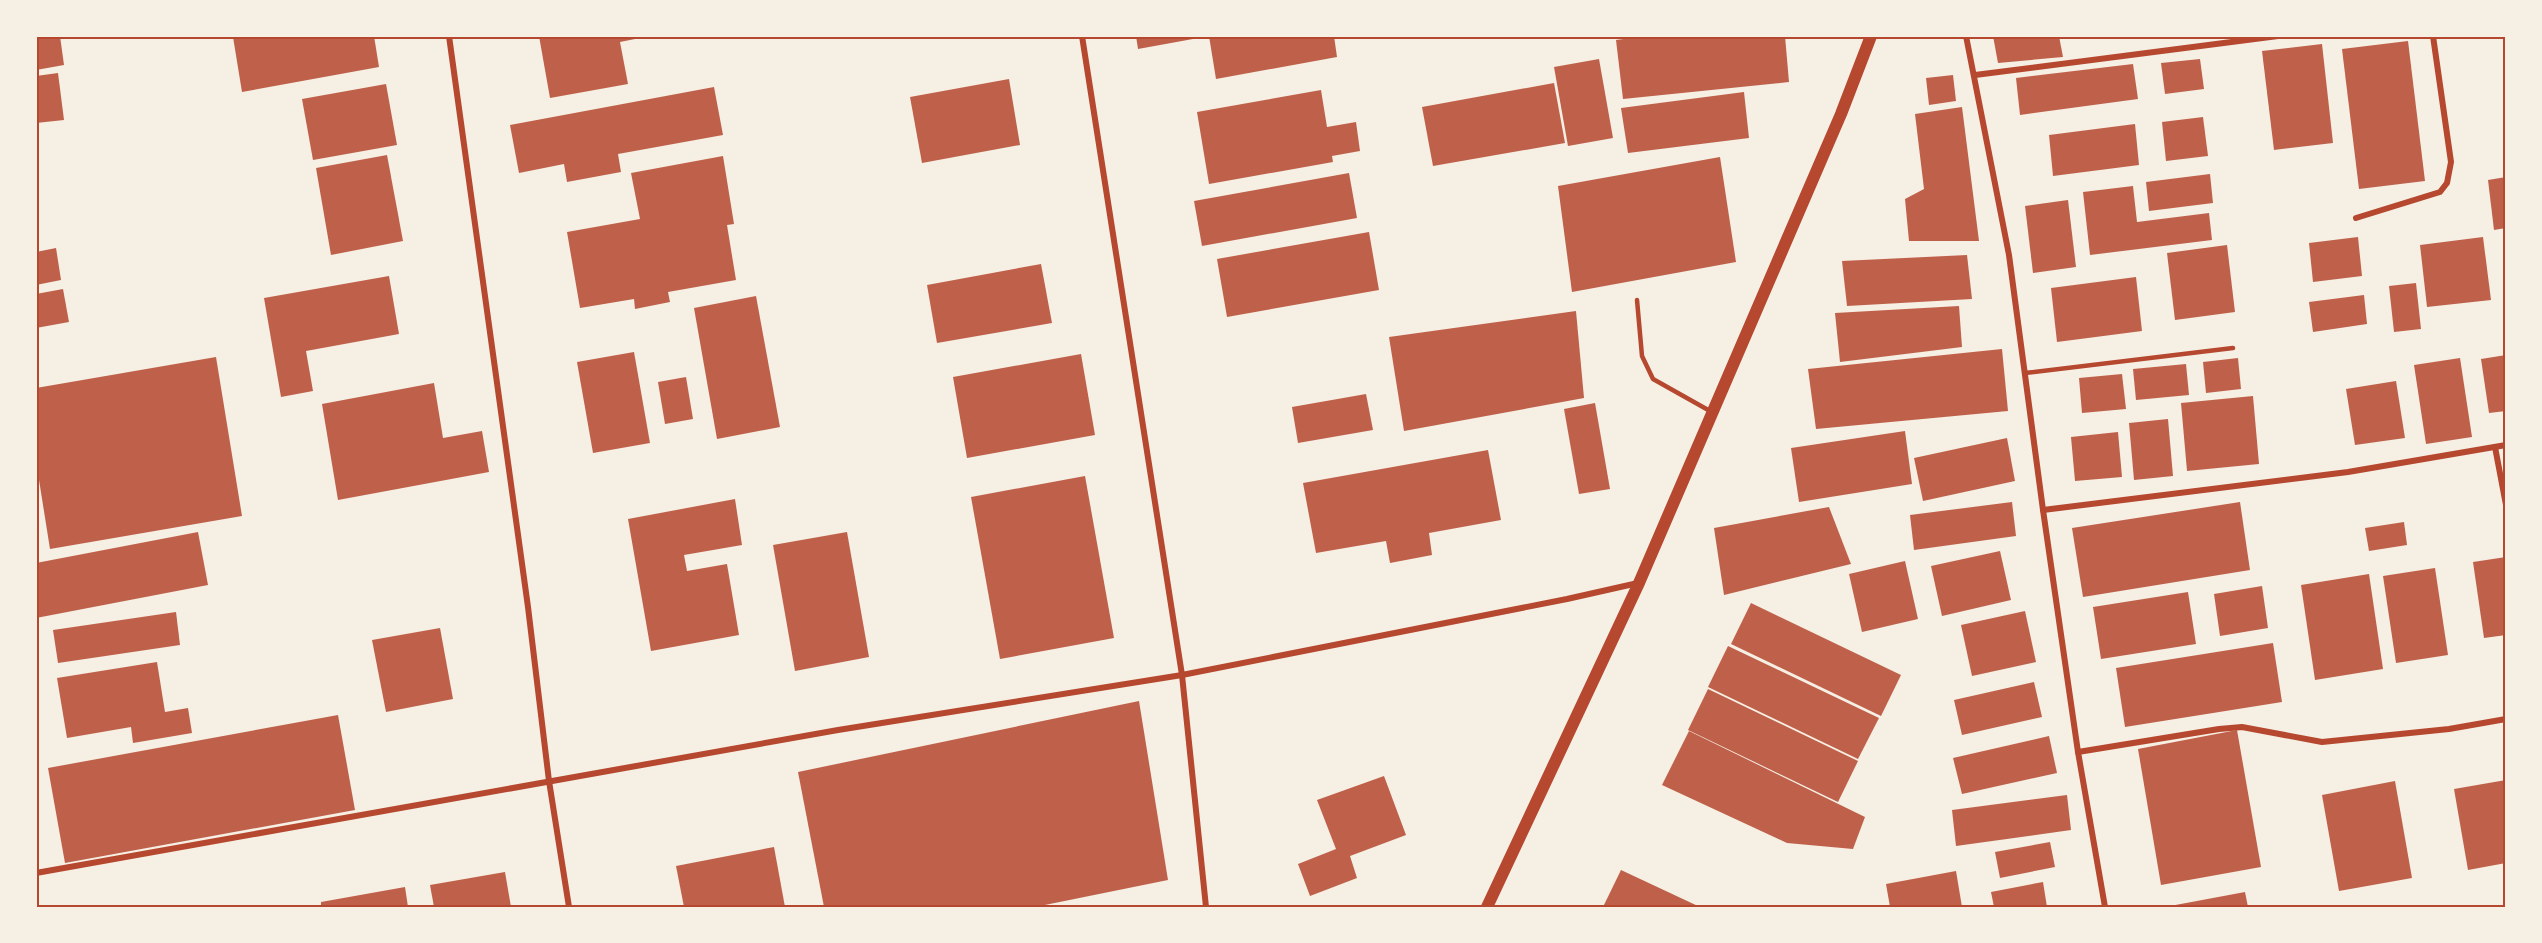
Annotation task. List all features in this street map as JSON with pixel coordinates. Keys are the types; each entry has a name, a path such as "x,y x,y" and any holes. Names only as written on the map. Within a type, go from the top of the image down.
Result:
{"main road":[{"path":"1487,907 1638,583 1841,114 1871,36"}],"street":[{"path":"449,36 528,607 549,781 569,907"},
{"path":"1082,36 1182,675 1206,907"},
{"path":"1966,36 2009,255 2078,752 2105,907"},
{"path":"1975,75 2278,36"},
{"path":"2356,218 2440,192 2447,183 2451,162 2433,36"},
{"path":"2043,510 2348,472 2506,445"},
{"path":"2495,447 2506,505"},
{"path":"36,873 838,730 1182,675 1638,583"},
{"path":"2078,752 2218,729 2242,728 2322,742 2449,729 2506,719"}],"lane":[{"path":"1637,300 1642,356 1653,379 1713,412"},
{"path":"2025,373 2233,348"}],"building":[{"path":"36,36 60,36 64,65 36,70"},
{"path":"374,36 379,67 242,92 233,37"},
{"path":"539,36 645,37 620,42 628,84 550,98"},
{"path":"1136,36 1192,36 1193,39 1138,49"},
{"path":"1209,36 1334,36 1337,57 1216,79"},
{"path":"1646,36 1785,36 1789,82 1623,99 1616,40"},
{"path":"1993,36 2059,36 2063,57 1998,63"},
{"path":"2408,41 2425,181 2359,189 2342,49"},
{"path":"2322,44 2333,143 2274,150 2262,51"},
{"path":"1599,59 1613,138 1568,146 1554,67"},
{"path":"2200,59 2204,89 2165,94 2161,63"},
{"path":"2133,64 2138,99 2020,115 2016,78"},
{"path":"58,73 64,120 36,123 36,76"},
{"path":"1953,75 1956,101 1929,105 1926,78"},
{"path":"1009,79 1020,145 922,163 910,97"},
{"path":"1554,83 1565,143 1433,166 1422,107"},
{"path":"386,84 397,145 313,160 302,99"},
{"path":"714,87 723,135 618,154 621,172 567,182 564,164 519,173 510,125"},
{"path":"1321,90 1327,127 1356,122 1360,151 1332,156 1333,162 1209,184 1197,112"},
{"path":"1744,92 1749,138 1628,153 1621,108"},
{"path":"1962,107 1979,241 1909,241 1905,199 1924,189 1915,114"},
{"path":"2203,117 2208,156 2166,161 2162,122"},
{"path":"2135,124 2139,165 2053,176 2049,135"},
{"path":"387,155 403,241 331,255 316,168"},
{"path":"723,156 734,224 727,225 736,280 668,292 670,302 635,309 634,299 580,308 567,232 640,219 631,173"},
{"path":"1720,157 1736,262 1572,292 1558,186"},
{"path":"1349,173 1357,218 1202,246 1194,201"},
{"path":"2210,174 2213,203 2149,211 2146,182"},
{"path":"2506,177 2506,228 2494,230 2488,180"},
{"path":"2133,186 2137,222 2209,213 2212,240 2090,255 2083,192"},
{"path":"2068,200 2076,267 2033,273 2025,206"},
{"path":"1369,232 1379,290 1227,317 1217,259"},
{"path":"2358,237 2362,276 2313,282 2309,243"},
{"path":"2483,237 2491,300 2427,307 2420,245"},
{"path":"2227,245 2235,312 2175,320 2167,253"},
{"path":"56,248 61,280 36,285 36,252"},
{"path":"1967,255 1972,299 1847,306 1842,261"},
{"path":"1041,264 1052,323 937,343 927,285"},
{"path":"389,276 399,334 306,351 313,391 281,397 264,298"},
{"path":"2136,277 2142,331 2057,342 2051,288"},
{"path":"2416,283 2421,329 2394,332 2389,286"},
{"path":"63,289 69,322 36,328 36,294"},
{"path":"2364,295 2367,324 2313,332 2309,302"},
{"path":"756,296 780,427 717,439 694,308"},
{"path":"1959,306 1962,347 1840,362 1835,313"},
{"path":"1576,311 1584,398 1404,431 1389,337"},
{"path":"2002,349 2008,411 1816,429 1808,369"},
{"path":"634,352 650,443 593,453 577,362"},
{"path":"1081,354 1095,435 967,458 953,377"},
{"path":"2506,355 2506,411 2489,413 2481,359"},
{"path":"216,357 242,516 50,549 36,461 36,388"},
{"path":"2238,358 2241,389 2206,393 2203,362"},
{"path":"2460,358 2472,437 2426,444 2414,365"},
{"path":"2186,364 2189,395 2136,400 2133,369"},
{"path":"2122,374 2126,409 2082,413 2079,378"},
{"path":"686,377 693,419 665,424 658,382"},
{"path":"2396,381 2405,438 2355,445 2346,389"},
{"path":"434,383 443,438 482,431 489,472 338,500 322,404"},
{"path":"1366,394 1373,430 1298,443 1292,407"},
{"path":"2253,396 2259,464 2187,471 2181,403"},
{"path":"1595,403 1610,489 1579,494 1564,409"},
{"path":"2168,419 2173,476 2134,480 2129,423"},
{"path":"1905,431 1912,484 1799,502 1791,448"},
{"path":"2118,432 2122,477 2075,481 2071,437"},
{"path":"2007,438 2015,481 1923,501 1914,458"},
{"path":"1488,450 1501,520 1429,533 1432,555 1390,563 1386,541 1316,553 1303,483"},
{"path":"1085,476 1114,638 1000,659 971,497"},
{"path":"735,499 742,545 684,555 687,571 727,564 739,635 651,651 628,519"},
{"path":"2012,502 2016,536 1914,550 1910,515"},
{"path":"2240,502 2250,570 2083,597 2072,528"},
{"path":"1829,507 1851,564 1724,595 1714,528"},
{"path":"2404,522 2407,545 2369,551 2365,528"},
{"path":"198,532 208,585 36,618 36,563"},
{"path":"847,532 869,657 795,671 773,545"},
{"path":"2000,551 2011,600 1942,616 1931,566"},
{"path":"2506,557 2506,635 2484,638 2473,562"},
{"path":"1905,561 1918,619 1862,632 1849,574"},
{"path":"2435,568 2448,655 2396,663 2383,576"},
{"path":"2369,574 2383,669 2315,680 2301,585"},
{"path":"2262,586 2268,628 2220,636 2214,594"},
{"path":"2188,592 2196,644 2101,659 2093,607"},
{"path":"1751,603 1901,675 1881,716 1731,644"},
{"path":"2025,611 2036,662 1972,676 1961,625"},
{"path":"176,612 180,645 58,663 53,630"},
{"path":"440,628 453,699 386,712 372,640"},
{"path":"2273,643 2282,702 2125,727 2116,668"},
{"path":"1728,646 1879,718 1858,759 1708,687"},
{"path":"157,662 165,712 188,708 192,733 133,743 131,727 67,738 57,678"},
{"path":"2034,682 2042,717 1962,735 1954,700"},
{"path":"1708,689 1858,761 1838,802 1688,730"},
{"path":"1139,701 1168,880 1035,907 824,907 798,772"},
{"path":"338,715 355,810 65,863 48,768"},
{"path":"2237,730 2261,867 2161,885 2138,749"},
{"path":"1689,731 1865,817 1853,849 1787,843 1662,785"},
{"path":"2049,736 2057,773 1962,794 1953,758"},
{"path":"1384,776 1406,835 1350,856 1357,878 1310,896 1298,864 1336,849 1317,800"},
{"path":"2506,780 2506,863 2468,870 2454,789"},
{"path":"2395,781 2412,878 2339,891 2322,795"},
{"path":"2067,795 2071,830 1956,846 1952,810"},
{"path":"2050,842 2055,867 2000,878 1995,852"},
{"path":"774,847 785,907 684,907 676,866"},
{"path":"1621,870 1700,907 1603,907"},
{"path":"1956,871 1962,907 1890,907 1886,884"},
{"path":"505,872 511,907 434,907 430,885"},
{"path":"2043,882 2047,907 1994,907 1991,892"},
{"path":"405,887 408,907 321,907 321,902"},
{"path":"2245,892 2248,907 2170,907 2170,906"}]}
